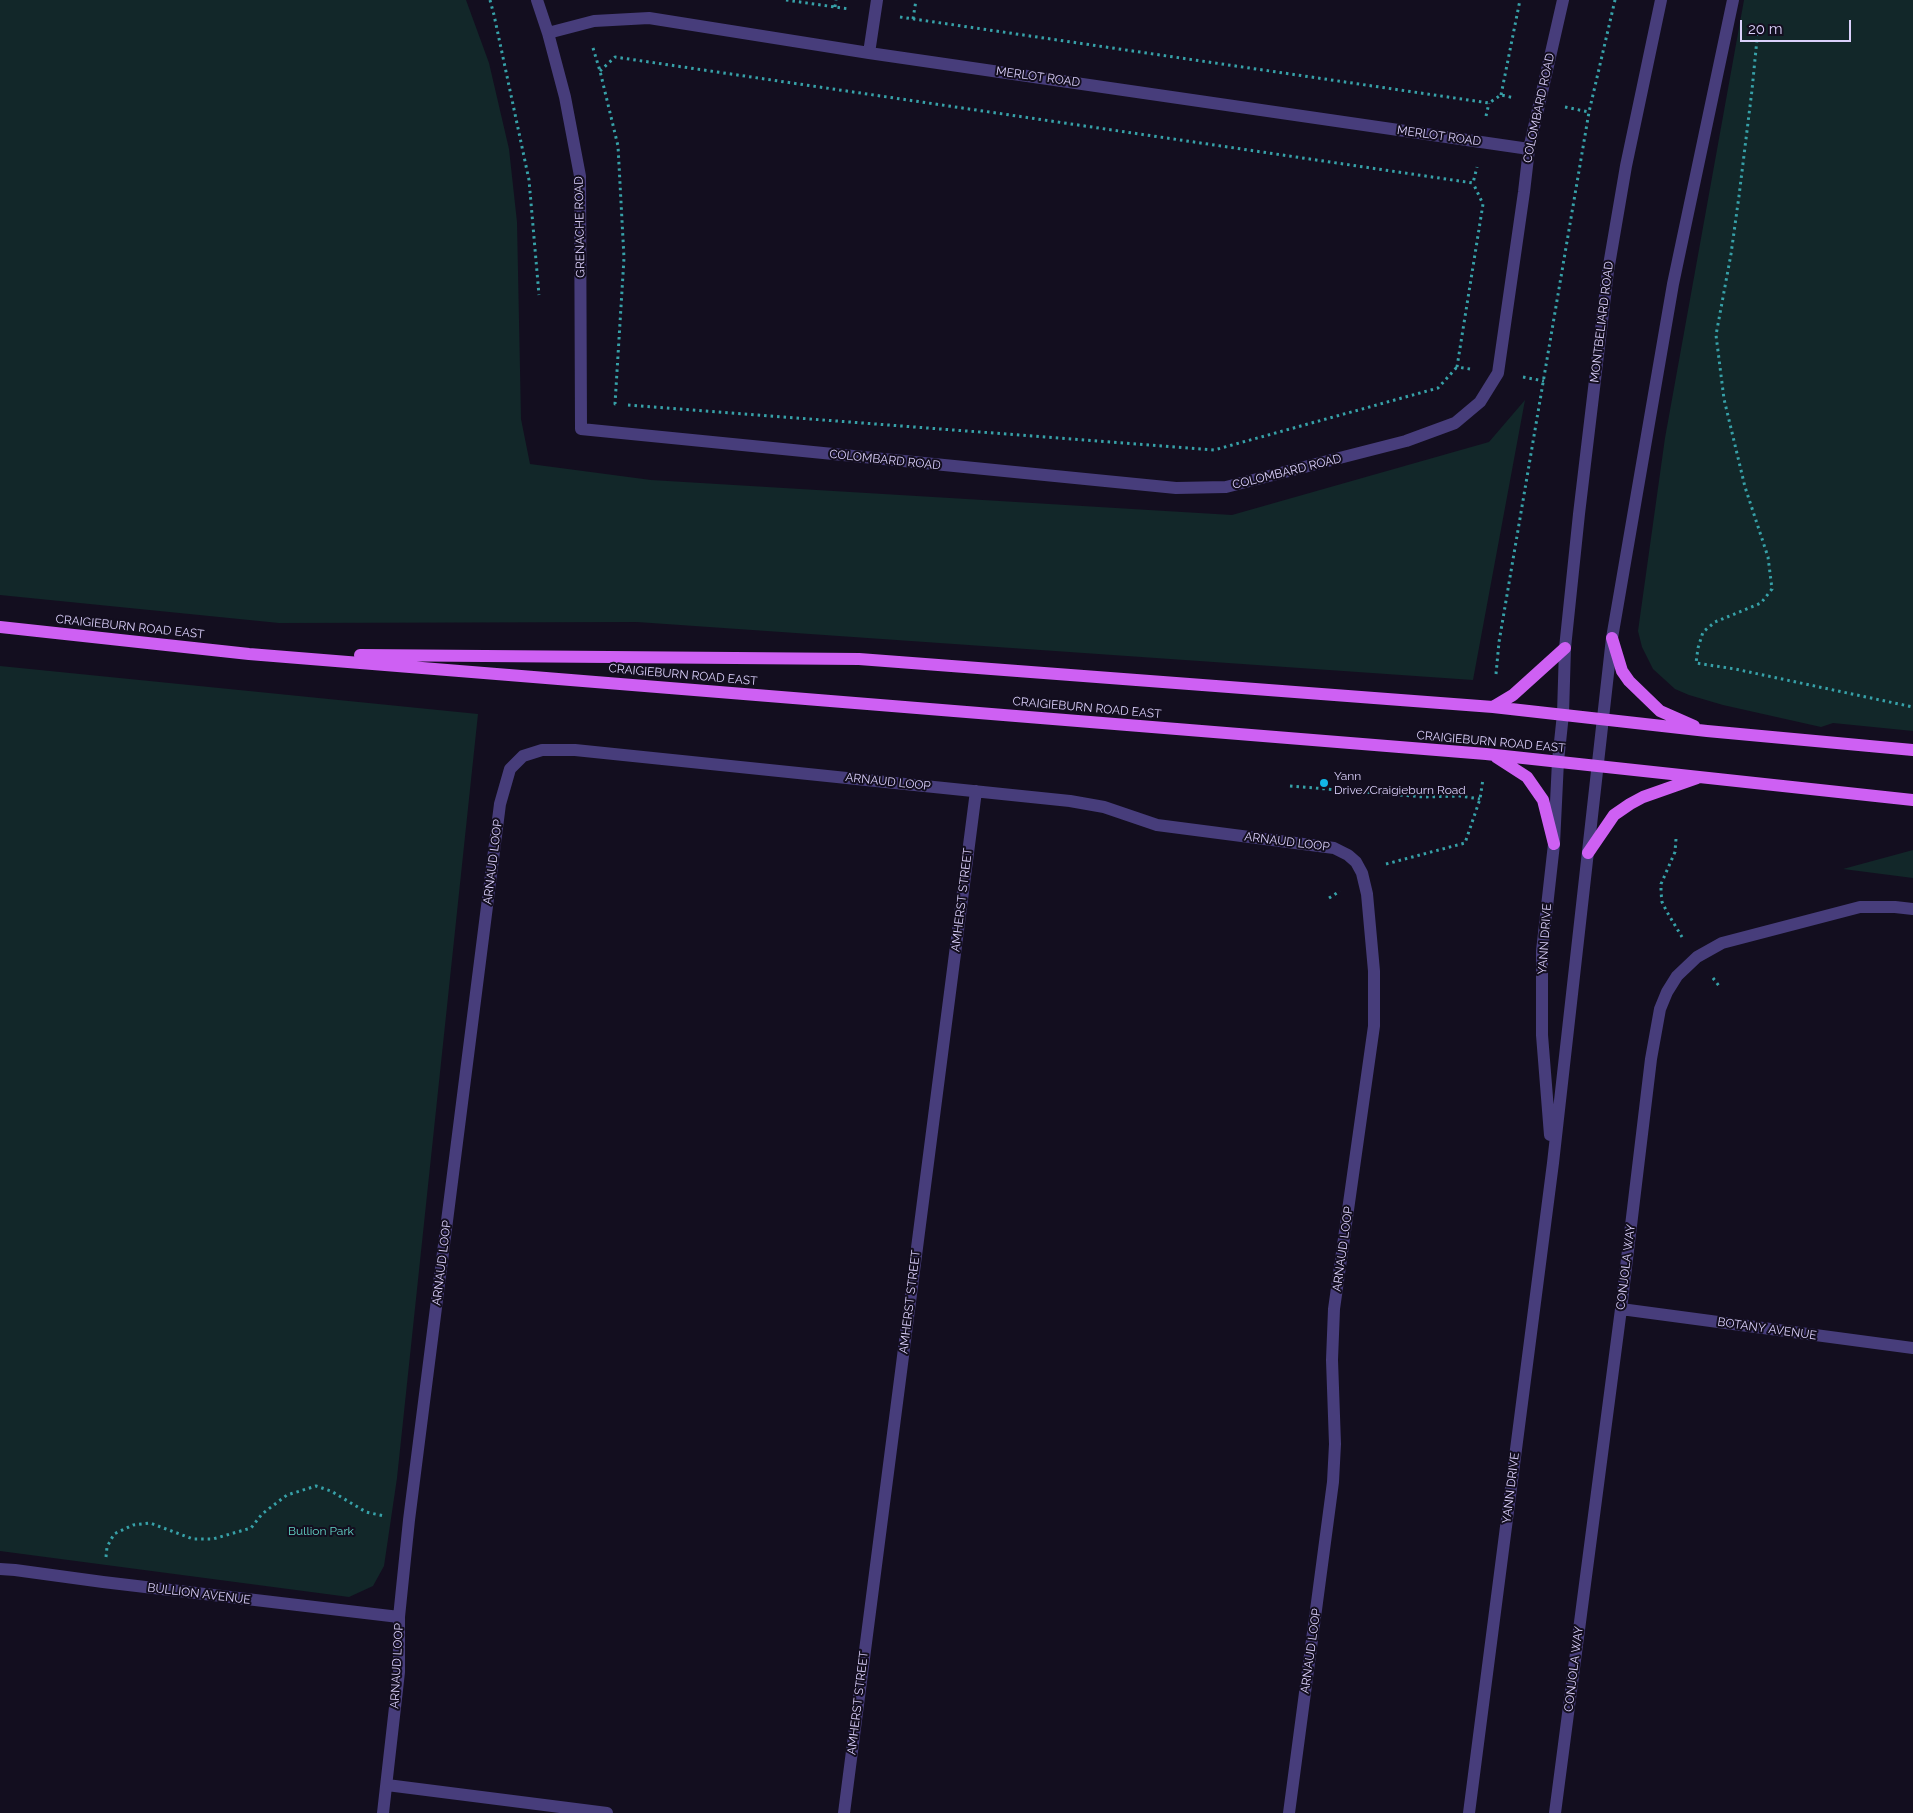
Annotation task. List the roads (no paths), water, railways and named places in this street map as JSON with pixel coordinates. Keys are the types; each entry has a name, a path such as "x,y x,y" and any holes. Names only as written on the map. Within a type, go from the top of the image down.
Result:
{"main road":[{"name":"CRAIGIEBURN ROAD EAST","path":"0,627 258,654 1489,755 1913,800"},
{"path":"1612,638 1622,671 1629,681 1660,711 1707,731"},
{"path":"1493,707 1513,695 1565,648"},
{"name":"CRAIGIEBURN ROAD EAST","path":"258,654 859,659 1493,707 1707,731 1913,750"},
{"path":"1489,755 1526,777 1543,800 1554,844"},
{"path":"1588,853 1614,815 1630,804 1643,797 1700,778"}],"street":[{"name":"GRENACHE ROAD","path":"537,0 565,97 580,176 580,430"},
{"path":"869,53 877,0"},
{"name":"COLOMBARD ROAD","path":"580,430 1176,488 1226,487 1406,441 1455,423 1480,402 1498,373 1524,192 1528,149 1563,0"},
{"name":"MONTBELIARD ROAD","path":"1563,714 1565,648 1608,271 1626,166 1662,0"},
{"path":"1612,638 1673,284 1733,0"},
{"name":"MERLOT ROAD","path":"548,33 594,21 649,18 869,53 1528,149"},
{"name":"YANN DRIVE","path":"1469,1813 1553,1163 1612,638"},
{"name":"YANN DRIVE","path":"1553,1163 1542,1035 1542,951 1554,844 1558,762 1563,714"},
{"name":"ARNAUD LOOP","path":"384,1813 399,1672 399,1617 409,1520 500,804 510,769 524,756 542,750 575,750 1070,801 1104,807 1157,825 1334,848 1348,855 1356,862 1362,873 1367,894 1374,971 1374,1026 1334,1309 1332,1360 1335,1444 1333,1482 1289,1813"},
{"name":"AMHERST STREET","path":"844,1813 976,790"},
{"name":"CONJOLA WAY","path":"1555,1813 1660,1009 1667,992 1677,976 1697,957 1722,943 1860,907 1913,909"},
{"name":"BOTANY AVENUE","path":"1621,1309 1913,1348"},
{"name":"BULLION AVENUE","path":"0,1569 399,1617"},
{"path":"387,1786 607,1813"}],"place":[{"name":"Yann Drive/Craigieburn Road","path":"1324,783"}],"park label":[{"name":"Bullion Park","path":"321,1531"}]}
